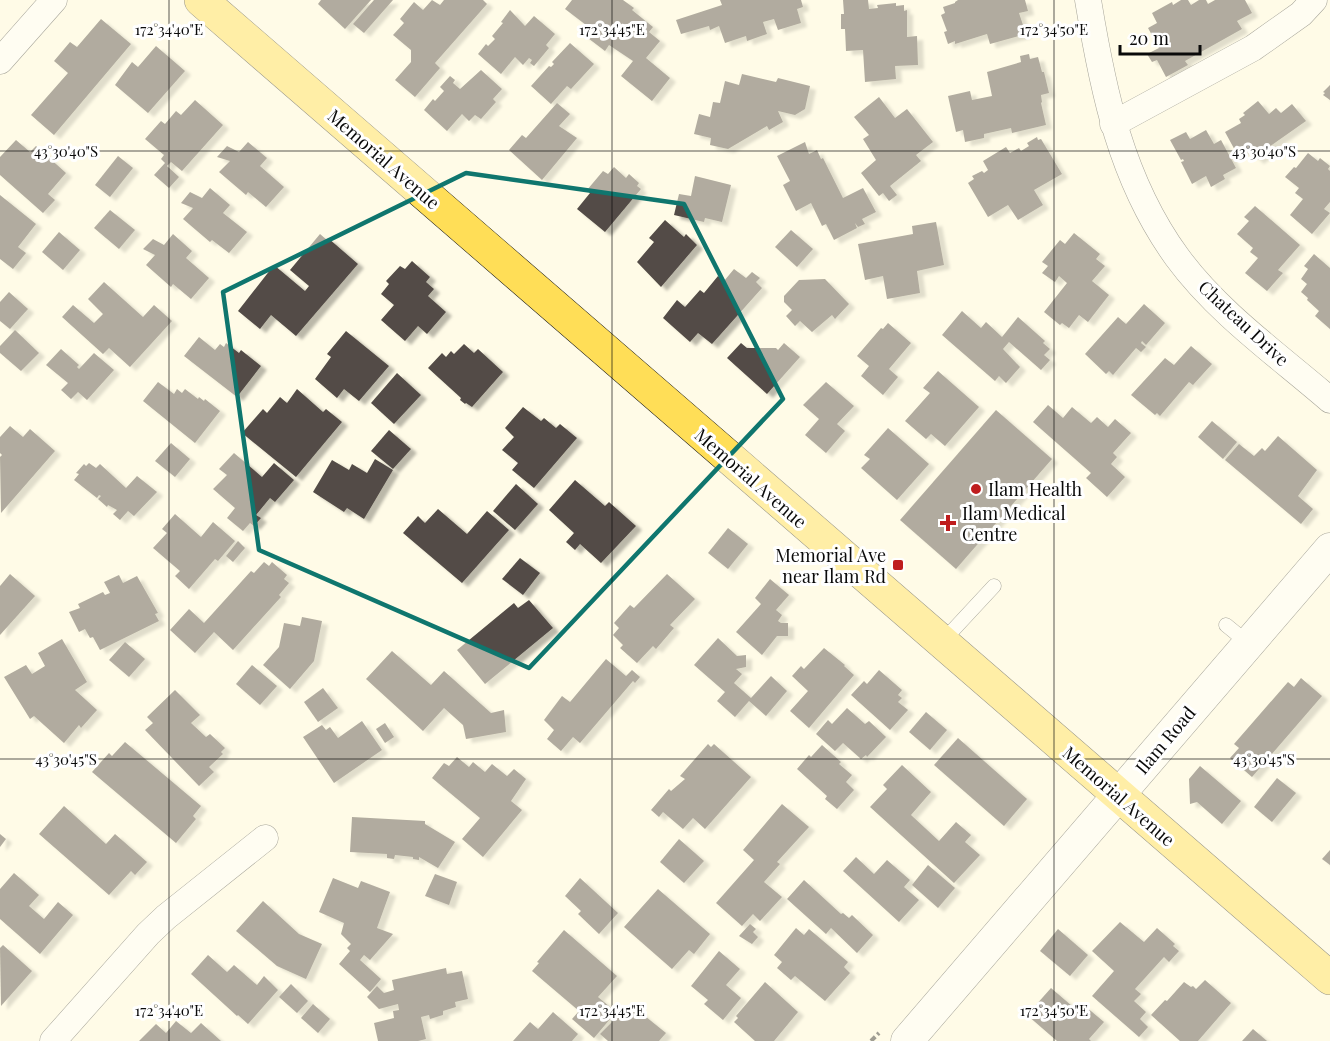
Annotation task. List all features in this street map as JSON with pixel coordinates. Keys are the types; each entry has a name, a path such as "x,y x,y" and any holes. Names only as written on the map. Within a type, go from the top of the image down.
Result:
{"main road":[{"name":"Memorial Avenue","path":"201,0 1118,795 1328,973"}],"street":[{"path":"0,61 54,0"},
{"name":"Chateau Drive","path":"1088,0 1101,76 1113,124 1128,168 1150,213 1177,257 1221,307 1330,400"},
{"path":"1113,124 1253,48 1300,14 1314,0"},
{"name":"Ilam Road","path":"908,1041 1118,795 1237,634 1330,549"},
{"path":"53,1041 148,934 265,838"}],"lane":[{"path":"942,642 994,586"}],"highlighted area":[{"path":"466,173 684,204 783,399 529,668 259,550 223,292"}],"building":[{"path":"321,0 371,0 345,29 318,4"},
{"path":"374,0 393,0 364,33 353,24"},
{"path":"432,0 440,5 444,0 483,0 487,4 435,63 440,68 415,97 395,80 411,62 411,50 393,35 404,23 400,19 414,2 423,10"},
{"path":"572,0 623,0 653,27 649,32 660,41 646,58 670,78 652,101 621,76 633,61 609,45 605,51 580,32 586,25 565,9"},
{"path":"720,0 801,0 803,7 797,9 801,23 778,30 774,19 763,22 767,34 747,41 746,36 725,43 719,26 710,30 709,26 681,34 676,20 722,5"},
{"path":"843,0 868,0 869,9 878,8 877,5 896,3 896,6 904,5 904,11 907,10 907,37 917,36 918,65 895,66 896,79 865,82 863,50 846,51 845,29 841,29 841,14 844,14"},
{"path":"958,0 1025,0 1028,11 1019,13 1026,34 990,44 987,34 948,44 944,32 947,31 941,15 945,13 943,7"},
{"path":"1181,0 1188,0 1191,5 1199,0 1206,0 1208,4 1215,0 1245,0 1252,13 1237,21 1242,29 1185,61 1188,65 1166,77 1157,60 1152,62 1147,54 1159,48 1148,28 1157,23 1152,13 1172,2 1173,5"},
{"path":"510,10 525,26 534,16 555,34 546,45 549,48 534,66 530,63 532,60 529,58 523,65 515,57 501,74 478,54 486,44 488,46 495,39 492,36"},
{"path":"101,19 131,44 54,135 31,115 68,73 54,61 70,42 77,47"},
{"path":"570,43 594,64 571,89 567,86 551,104 531,86 549,66 554,64 552,62"},
{"path":"156,46 185,71 148,113 115,85 132,62 138,67"},
{"path":"1029,54 1030,59 1038,57 1042,72 1044,72 1049,93 1041,95 1046,125 1012,133 1011,128 984,134 984,138 965,142 963,130 956,132 948,96 970,91 972,100 992,96 987,72 1021,62 1020,56"},
{"path":"481,70 502,89 493,99 496,102 481,119 475,115 469,121 462,114 447,131 424,110 444,91 440,87 450,76 455,80 453,83 460,89"},
{"path":"742,74 776,82 778,78 810,86 805,109 795,115 778,111 783,122 769,130 767,126 728,149 710,145 711,138 694,134 699,114 710,117 713,102 720,103 725,81 739,85"},
{"path":"1330,85 1330,100 1323,95 1325,93 1323,92"},
{"path":"879,97 895,118 907,109 933,142 916,155 921,161 890,186 897,195 889,201 883,193 879,196 861,173 876,160 863,139 869,135 854,117"},
{"path":"195,100 223,125 182,171 171,162 167,166 179,177 169,188 154,175 165,163 161,159 164,155 145,139 161,121 165,124 176,111 181,115"},
{"path":"1258,101 1269,114 1276,108 1281,113 1292,104 1306,121 1269,147 1271,150 1258,160 1247,149 1237,154 1225,132 1241,123 1239,119 1245,115 1243,113"},
{"path":"557,103 570,114 559,126 577,138 542,180 509,150 522,135 526,138"},
{"path":"1206,130 1214,144 1221,140 1236,168 1223,175 1225,179 1211,187 1206,176 1192,184 1181,162 1184,161 1183,159 1181,160 1170,140 1186,132 1190,139"},
{"path":"1037,137 1038,140 1041,139 1062,174 1034,190 1043,205 1018,220 1008,205 988,217 968,183 974,179 972,176 988,170 983,161 1006,147 1010,153 1019,148 1021,151 1029,146 1027,143"},
{"path":"16,140 30,152 36,146 66,173 48,194 55,200 43,213 0,175 0,157"},
{"path":"248,142 267,158 260,166 284,187 266,207 248,192 246,195 219,172 230,161 217,157 227,146 239,152"},
{"path":"805,142 809,154 817,150 821,159 823,158 843,198 863,188 876,212 862,219 865,224 858,227 855,223 857,228 834,240 826,224 822,226 811,203 796,211 783,185 790,181 777,156"},
{"path":"1308,153 1318,161 1320,158 1330,166 1328,169 1330,171 1330,202 1324,209 1330,213 1312,234 1290,215 1303,199 1295,193 1299,188 1285,177"},
{"path":"118,156 133,168 110,197 95,185"},
{"path":"614,167 626,178 629,174 639,183 637,186 641,189 605,232 577,209 590,193 587,190 603,171 608,174"},
{"path":"695,176 731,185 722,222 705,218 704,222 674,215 679,194 691,196"},
{"path":"210,188 230,205 223,213 247,232 229,253 212,240 210,242 183,219 193,208 181,203 190,192 202,198"},
{"path":"0,195 36,224 18,247 26,253 13,269 0,259"},
{"path":"1255,206 1300,245 1278,270 1283,273 1267,291 1245,273 1258,258 1250,252 1253,248 1237,234 1249,221 1244,217"},
{"path":"110,210 135,230 119,249 94,228"},
{"path":"665,220 684,237 686,234 697,245 661,287 637,262 654,242 649,238"},
{"path":"936,222 944,265 917,271 920,293 887,299 883,276 865,280 858,244 913,234 912,226"},
{"path":"791,230 813,249 797,267 775,247"},
{"path":"59,232 80,250 63,270 42,252"},
{"path":"1074,233 1100,254 1096,259 1105,266 1092,281 1109,295 1088,322 1079,315 1069,328 1062,323 1060,325 1044,312 1067,283 1059,276 1055,282 1042,273 1048,266 1042,262 1060,240 1065,244"},
{"path":"173,234 192,251 186,258 209,278 191,299 173,284 171,287 146,265 155,255 143,249 153,239 164,245"},
{"path":"320,234 327,240 328,238 358,264 296,336 271,315 260,329 238,311 274,265 305,291 309,286 290,270"},
{"path":"1314,254 1330,268 1330,329 1315,316 1319,311 1301,292 1307,284 1301,279 1308,269 1304,266"},
{"path":"412,261 430,277 426,282 434,289 428,296 446,312 427,334 418,326 405,341 381,320 394,305 381,294 389,284 386,281 400,266 405,269"},
{"path":"734,269 746,278 752,272 760,278 756,282 762,288 712,344 698,333 690,342 663,318 677,300 685,307 700,290 704,293 718,276 724,281"},
{"path":"825,279 849,304 835,319 832,315 812,332 800,321 795,326 786,316 792,310 784,302 784,296 799,280"},
{"path":"104,282 143,317 154,305 172,321 130,367 109,348 103,354 62,317 73,305 94,323 103,314 88,299"},
{"path":"9,292 28,309 10,329 0,321 0,302"},
{"path":"1144,304 1165,323 1146,345 1142,341 1141,343 1146,347 1141,352 1136,348 1113,375 1109,371 1106,374 1085,354 1118,317 1126,324"},
{"path":"962,311 981,328 986,322 1002,337 1018,317 1045,341 1043,343 1050,349 1044,355 1050,360 1041,370 1009,342 1003,349 1020,367 1006,383 999,376 995,381 942,335"},
{"path":"888,323 911,343 889,369 898,377 883,395 861,376 869,366 857,356"},
{"path":"15,330 39,353 21,371 0,353 0,346"},
{"path":"346,331 389,366 359,401 344,389 337,398 315,379 331,357 327,354"},
{"path":"199,337 215,350 220,344 224,347 226,343 239,353 241,350 261,366 237,397 184,356"},
{"path":"741,343 747,348 776,348 778,350 784,343 800,357 767,394 727,358"},
{"path":"464,344 474,353 478,349 503,372 472,407 460,400 461,398 428,368 442,353 446,357 451,351 454,354"},
{"path":"1191,346 1212,364 1193,385 1189,382 1160,416 1157,413 1155,415 1131,395 1165,358 1174,365"},
{"path":"61,349 79,365 77,367 79,369 94,353 114,370 87,400 78,392 71,399 61,390 68,383 46,365"},
{"path":"938,371 979,407 945,446 931,434 926,439 905,421 930,393 923,388"},
{"path":"397,373 421,395 394,424 371,403"},
{"path":"158,382 174,394 177,389 182,393 185,389 198,399 199,397 204,401 205,399 220,411 195,443 143,401"},
{"path":"826,382 854,406 837,424 845,431 826,453 805,435 819,419 803,405"},
{"path":"297,389 323,412 326,409 342,422 296,477 242,433 263,409 267,413 280,397 287,403"},
{"path":"1048,405 1063,418 1072,407 1091,423 1097,417 1108,427 1115,419 1131,433 1113,453 1117,457 1111,464 1125,477 1107,497 1086,478 1091,473 1033,422"},
{"path":"523,407 541,421 544,418 556,428 560,424 577,438 534,488 512,470 518,463 502,450 514,437 505,428"},
{"name":"Ilam Health","path":"996,410 1052,459 956,569 900,520"},
{"path":"1212,421 1237,442 1223,459 1198,437"},
{"path":"10,426 23,437 30,429 55,451 1,513 0,437"},
{"path":"888,428 929,464 897,500 861,468 870,459 864,455"},
{"path":"389,430 411,449 393,469 371,451"},
{"path":"1278,436 1317,470 1298,496 1313,509 1301,524 1225,460 1239,444 1254,456 1262,448 1265,451"},
{"path":"171,443 190,459 175,477 155,461"},
{"path":"234,453 262,477 274,463 294,480 275,502 270,498 256,515 261,518 254,526 250,523 243,531 227,518 235,508 213,489 227,475 219,469"},
{"path":"375,459 393,470 364,519 347,508 344,512 313,492 332,460 349,470 352,464 367,473"},
{"path":"89,463 96,468 100,464 126,488 137,476 157,492 134,516 128,511 120,520 113,514 117,510 108,505 107,507 98,499 101,496 97,498 74,480 79,474 76,473 84,464 86,466"},
{"path":"575,480 605,506 609,502 636,526 601,563 580,544 575,550 566,542 574,533 549,510"},
{"path":"516,484 538,504 515,530 493,511"},
{"path":"438,509 467,534 487,511 509,530 462,583 403,533 418,516 425,523"},
{"path":"175,514 201,537 213,522 235,541 218,561 215,559 189,589 175,576 180,571 153,548 167,533 162,529"},
{"path":"728,528 748,544 728,569 708,553"},
{"path":"238,541 245,548 233,562 226,556"},
{"path":"520,558 540,573 523,595 502,579"},
{"path":"264,562 269,566 272,562 287,575 284,579 289,583 279,595 281,597 233,650 214,632 195,653 170,630 189,609 204,623 251,571 254,573"},
{"path":"10,574 35,596 0,635 0,586"},
{"path":"667,574 695,599 670,625 674,628 656,649 653,646 637,663 620,648 623,645 613,635 619,628 614,623 630,605 634,608"},
{"path":"119,575 123,583 137,576 158,613 155,614 159,621 100,650 93,637 90,638 85,629 79,632 69,612 80,608 78,604 103,592 105,595 110,593 104,582"},
{"path":"770,579 789,595 776,610 782,615 778,621 788,623 788,636 777,636 762,655 736,632 761,604 755,598"},
{"path":"529,600 553,628 485,684 457,650 514,603 518,608"},
{"path":"302,617 322,621 314,661 290,689 263,665 279,647 284,623 300,626"},
{"path":"718,638 737,656 746,655 746,667 736,669 742,674 734,683 751,698 771,676 787,691 766,716 749,701 735,717 717,701 725,692 694,665"},
{"path":"62,639 87,682 75,690 97,710 81,728 79,725 64,743 34,716 30,719 4,677 26,665 32,674 45,666 38,653"},
{"path":"125,642 145,659 129,677 109,660"},
{"path":"824,648 854,675 809,728 790,711 808,691 792,676 801,666 804,669"},
{"path":"392,651 431,685 444,671 491,713 504,710 506,732 466,739 463,725 444,708 423,731 366,679"},
{"path":"606,659 626,676 632,670 640,677 635,683 633,681 580,743 573,737 561,751 547,739 554,730 544,720 562,696 570,702"},
{"path":"252,665 277,686 260,705 236,684"},
{"path":"879,670 902,690 898,695 902,698 898,702 908,710 890,730 851,695 864,681 867,684"},
{"path":"1301,678 1322,696 1252,777 1230,758 1239,748 1234,744 1288,682 1294,687"},
{"path":"323,688 338,708 318,722 304,702"},
{"path":"175,690 200,715 191,723 206,737 210,734 225,748 221,752 223,754 209,767 214,772 199,786 145,730 153,723 147,717"},
{"path":"847,708 865,724 869,721 886,737 867,757 866,755 861,759 843,743 835,751 816,734 828,720 832,724"},
{"path":"926,712 947,730 930,750 909,732"},
{"path":"362,721 382,750 334,783 303,737 322,725 326,730 330,727 338,738"},
{"path":"385,723 394,737 385,743 376,729"},
{"path":"958,738 1027,799 1004,826 934,765"},
{"path":"125,742 201,806 193,816 196,819 176,843 92,772 109,753 112,756"},
{"path":"708,744 711,747 714,744 751,777 705,829 693,818 683,829 663,812 659,817 651,810 669,789 671,791 685,779 680,776"},
{"path":"822,745 852,775 846,782 854,790 837,809 825,799 827,796 797,769"},
{"path":"457,757 469,767 473,762 485,772 492,764 507,776 514,769 526,779 511,801 522,810 483,857 462,839 480,818 432,778 444,763 449,766"},
{"path":"902,765 931,792 911,815 939,841 956,822 971,835 965,842 980,855 954,883 870,807 887,789 883,785"},
{"path":"1200,766 1241,801 1222,824 1197,802 1190,804 1189,779"},
{"path":"1277,778 1296,793 1272,822 1254,807"},
{"path":"782,804 809,827 777,862 780,864 764,882 782,897 760,921 753,914 742,926 716,903 754,860 743,850"},
{"path":"64,806 106,844 115,834 147,862 135,875 131,871 109,895 39,834"},
{"path":"352,817 425,821 425,824 455,842 438,868 419,857 419,860 395,855 394,859 387,858 387,854 350,852"},
{"path":"0,834 6,839 0,847"},
{"path":"679,839 704,861 684,883 660,862"},
{"path":"1330,850 1330,865 1322,859"},
{"path":"856,857 874,874 887,860 910,880 904,887 919,900 899,922 843,871"},
{"path":"928,865 955,888 938,908 912,885"},
{"path":"14,873 39,895 29,906 44,919 58,902 73,915 40,954 0,919 0,889"},
{"path":"435,874 457,882 449,905 425,896"},
{"path":"333,878 358,888 361,881 390,892 377,928 393,934 370,960 364,955 360,960 381,979 370,992 339,964 350,951 347,948 351,944 341,934 344,923 319,912"},
{"path":"580,878 618,913 599,934 578,914 581,911 565,896"},
{"path":"804,880 841,914 849,918 852,915 873,935 857,953 831,928 826,934 787,899"},
{"path":"658,889 710,934 694,954 689,950 672,969 624,927"},
{"path":"263,901 299,934 322,944 306,979 277,966 236,931"},
{"path":"1120,922 1144,942 1157,928 1175,944 1173,946 1179,951 1169,962 1164,957 1135,989 1141,994 1134,1001 1146,1012 1140,1019 1148,1027 1139,1037 1092,996 1114,971 1092,951"},
{"path":"750,924 756,929 753,932 758,937 752,944 739,936"},
{"path":"796,928 804,935 809,929 848,962 844,967 850,973 825,1001 795,976 791,980 777,968 782,962 774,955"},
{"path":"1058,929 1088,955 1070,976 1040,951"},
{"path":"564,930 617,976 598,997 616,1012 594,1038 572,1019 579,1011 532,971"},
{"path":"3,945 32,971 1,1006 0,948"},
{"path":"719,951 740,969 726,985 741,998 723,1020 704,1004 708,1000 691,986"},
{"path":"208,955 227,972 234,965 257,985 264,976 278,990 248,1024 191,974"},
{"path":"446,968 447,974 462,971 468,999 455,1002 456,1007 443,1011 443,1015 430,1019 429,1015 421,1017 426,1039 378,1041 374,1023 394,1018 393,1011 399,1010 398,1004 379,1009 367,997 377,986 384,993 394,990 392,980"},
{"path":"1205,980 1231,1003 1198,1041 1180,1041 1151,1015 1184,982 1196,989"},
{"path":"765,982 798,1012 774,1041 755,1041 734,1022 738,1018 736,1016"},
{"path":"291,984 308,1001 297,1013 279,997"},
{"path":"1051,988 1079,1012 1085,1006 1104,1022 1089,1039 1091,1041 1057,1041 1027,1015"},
{"path":"313,1004 330,1019 318,1033 301,1018"},
{"path":"630,1004 666,1033 659,1041 608,1041 600,1034"},
{"path":"553,1012 578,1034 572,1041 513,1041 530,1022 538,1029"},
{"path":"176,1021 191,1033 201,1023 221,1041 139,1041 156,1024 166,1033"},
{"path":"1253,1029 1267,1041 1242,1041"}],"place":[{"name":"Ilam Health","path":"976,489"},
{"name":"Ilam Medical Centre","path":"948,523"},
{"name":"Memorial Ave near Ilam Rd","path":"898,565"}]}
